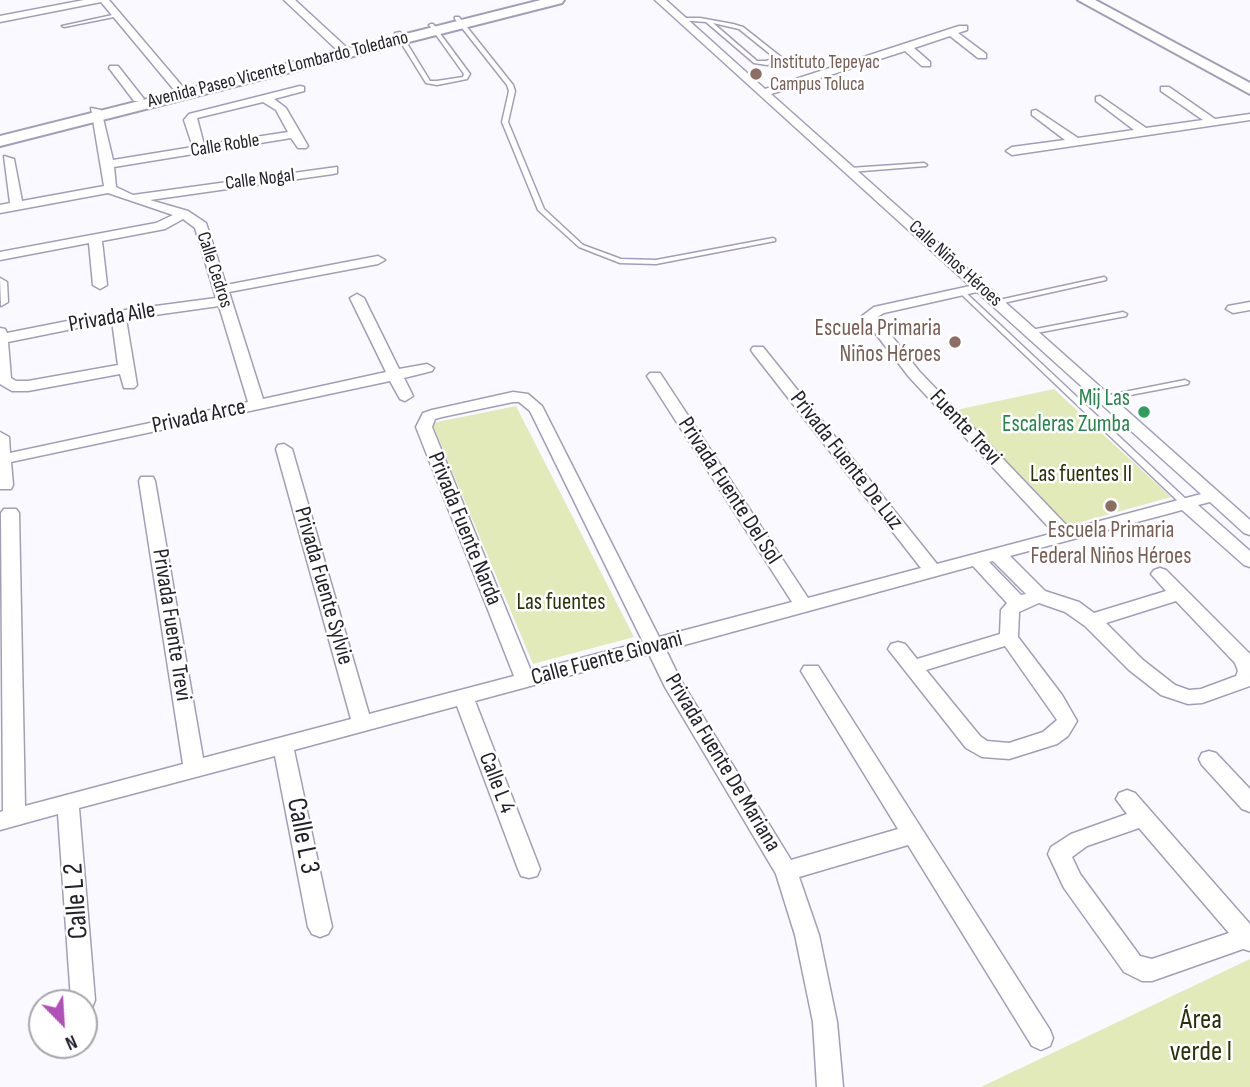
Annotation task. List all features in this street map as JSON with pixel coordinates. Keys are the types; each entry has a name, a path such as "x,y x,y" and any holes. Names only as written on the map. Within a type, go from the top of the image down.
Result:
{"main road":[{"name":"Avenida Paseo Vicente Lombardo Toledano","path":"0,134 182,92 433,28 528,0"},
{"name":"Avenida Paseo Vicente Lombardo Toledano","path":"459,21 557,0"},
{"path":"1085,0 1250,89"},
{"path":"1102,0 1250,80"},
{"name":"Avenida Paseo Vicente Lombardo Toledano","path":"0,141 138,99 182,92 341,48 400,36"}],"street":[{"path":"0,19 99,0"},
{"path":"104,0 182,92"},
{"path":"289,0 341,48"},
{"name":"Calle Niños Héroes","path":"660,0 1250,529"},
{"path":"762,93 963,28"},
{"path":"951,32 982,56"},
{"path":"906,47 926,64"},
{"path":"114,68 138,99"},
{"path":"200,150 191,120 193,116 300,89"},
{"path":"1165,89 1213,122"},
{"name":"Calle Roble","path":"108,164 294,134 280,108 265,98"},
{"path":"1100,99 1144,132"},
{"path":"0,209 110,189 108,164 95,113"},
{"path":"1036,113 1074,141"},
{"path":"1012,151 1250,117"},
{"path":"294,134 302,146"},
{"path":"6,166 17,206"},
{"name":"Calle Nogal","path":"132,198 332,170"},
{"name":"Calle Cedros","path":"110,189 184,214 201,226 257,405"},
{"name":"Calle Nogal","path":"163,208 188,189"},
{"path":"0,256 160,226 184,214"},
{"path":"160,226 173,229 201,226"},
{"path":"95,240 100,285"},
{"name":"Privada Aile","path":"126,368 28,386 12,386 4,380 1,335 222,295 378,260"},
{"path":"0,282 1,302"},
{"path":"962,292 982,287"},
{"name":"Fuente Trevi","path":"962,292 874,312 869,316 914,374 1067,536"},
{"path":"358,298 405,396"},
{"path":"1233,309 1250,306"},
{"path":"118,315 129,385"},
{"name":"Privada Fuente De Luz","path":"758,350 933,571"},
{"name":"Privada Arce","path":"4,459 427,368"},
{"name":"Privada Fuente Del Sol","path":"655,376 804,606"},
{"name":"Privada Fuente De Mariana","path":"429,416 497,399 523,397 537,409 653,646 735,789 786,871 807,935 825,1022 830,1087"},
{"name":"Privada Fuente Narda","path":"429,416 424,427 525,680"},
{"path":"1,437 5,485"},
{"name":"Privada Fuente Sylvie","path":"284,449 362,724"},
{"name":"Privada Fuente Trevi","path":"147,481 194,769"},
{"name":"Calle Fuente Giovani","path":"7,819 1213,496"},
{"path":"1186,504 1250,561"},
{"path":"7,819 10,513"},
{"path":"997,554 1039,596 1072,607 1092,621 1136,665 1168,690 1188,697 1202,696 1243,681 1248,671 1243,659 1160,574"},
{"path":"977,559 1018,603"},
{"path":"1092,621 1181,593"},
{"path":"898,649 973,742 982,749 1009,751 1050,738 1061,730 1067,721 1010,638 1010,610 1018,603 1039,596"},
{"path":"914,667 1010,638"},
{"path":"811,671 1041,1038"},
{"name":"Calle L 4","path":"464,697 529,869"},
{"name":"Calle L 3","path":"282,746 320,927"},
{"path":"1209,760 1247,795"},
{"path":"1127,799 1248,939 1152,970 1142,970 1132,964 1072,881 1059,854 1079,840 1143,818"},
{"name":"Calle L 2","path":"68,803 82,989"},
{"path":"786,871 913,834"}],"lane":[{"path":"64,26 117,15"},
{"path":"680,19 708,21 741,28 778,57 777,59 767,63 756,62 708,21"},
{"path":"459,21 510,86 512,91 505,122 541,210 581,246 620,261 656,262 773,240"},
{"path":"400,36 428,82 466,78 467,74 433,28"},
{"path":"850,170 924,165"},
{"path":"999,302 1104,279"},
{"path":"962,292 1186,504"},
{"path":"1031,332 1123,314"},
{"path":"1104,398 1185,382"}],"green space":[{"name":"Las fuentes II","path":"1054,389 1171,497 1067,526 956,410"},
{"name":"Las fuentes","path":"516,406 634,637 533,664 432,423"},
{"name":"Área verde I","path":"1250,959 1250,1087 981,1087"}],"place":[{"name":"Instituto Tepeyac Campus Toluca","path":"756,74"},
{"name":"Escuela Primaria Niños Héroes","path":"955,342"},
{"name":"Mij Las Escaleras Zumba","path":"1144,412"},
{"name":"Escuela Primaria Federal Niños Héroes","path":"1111,506"}]}
